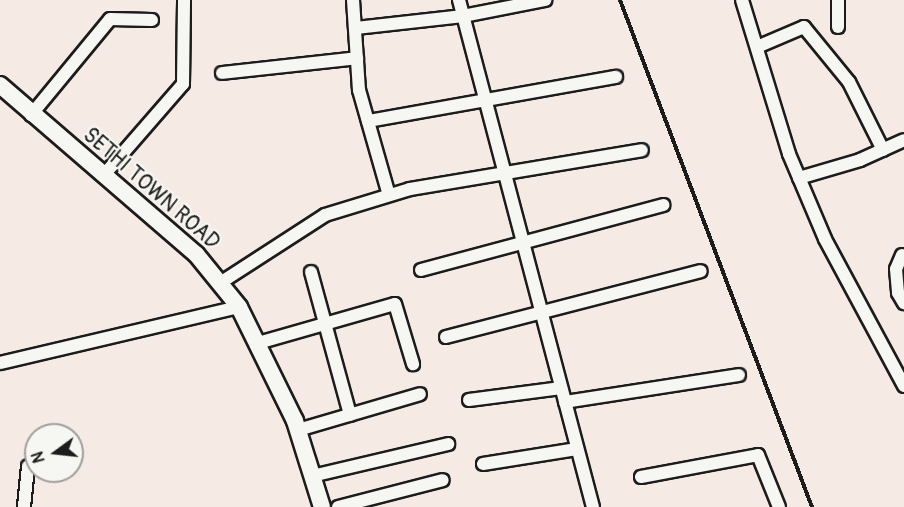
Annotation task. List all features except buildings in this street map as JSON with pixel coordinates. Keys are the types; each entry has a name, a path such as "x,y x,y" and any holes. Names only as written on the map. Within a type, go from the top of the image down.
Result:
{"street":[{"path":"103,176 183,84 184,0"},
{"path":"353,0 359,90 389,195"},
{"path":"459,0 593,507"},
{"path":"356,28 463,16 545,0"},
{"path":"742,0 799,178 825,239 904,386"},
{"path":"838,0 838,27"},
{"path":"32,115 110,19 152,20"},
{"path":"757,47 804,27 849,82 883,150"},
{"path":"222,73 357,58"},
{"path":"368,121 487,102 616,77"},
{"name":"SETHI TOWN ROAD","path":"0,85 32,115 196,254 239,307 298,430 322,507"},
{"path":"799,178 883,150 904,140"},
{"path":"220,283 325,215 389,195 505,171 642,150"},
{"path":"421,270 523,245 663,205"},
{"path":"902,255 896,269 897,293 904,303"},
{"path":"311,272 350,415"},
{"path":"446,338 700,272"},
{"path":"258,343 395,304 413,364"},
{"path":"0,363 239,307"},
{"path":"565,402 739,375"},
{"path":"470,400 561,388"},
{"path":"298,430 420,394"},
{"path":"312,476 448,444"},
{"path":"483,464 577,449"},
{"path":"641,477 758,455 779,507"},
{"path":"338,507 443,480"},
{"path":"24,507 26,483"}],"railway":[{"path":"620,0 812,507"}]}
